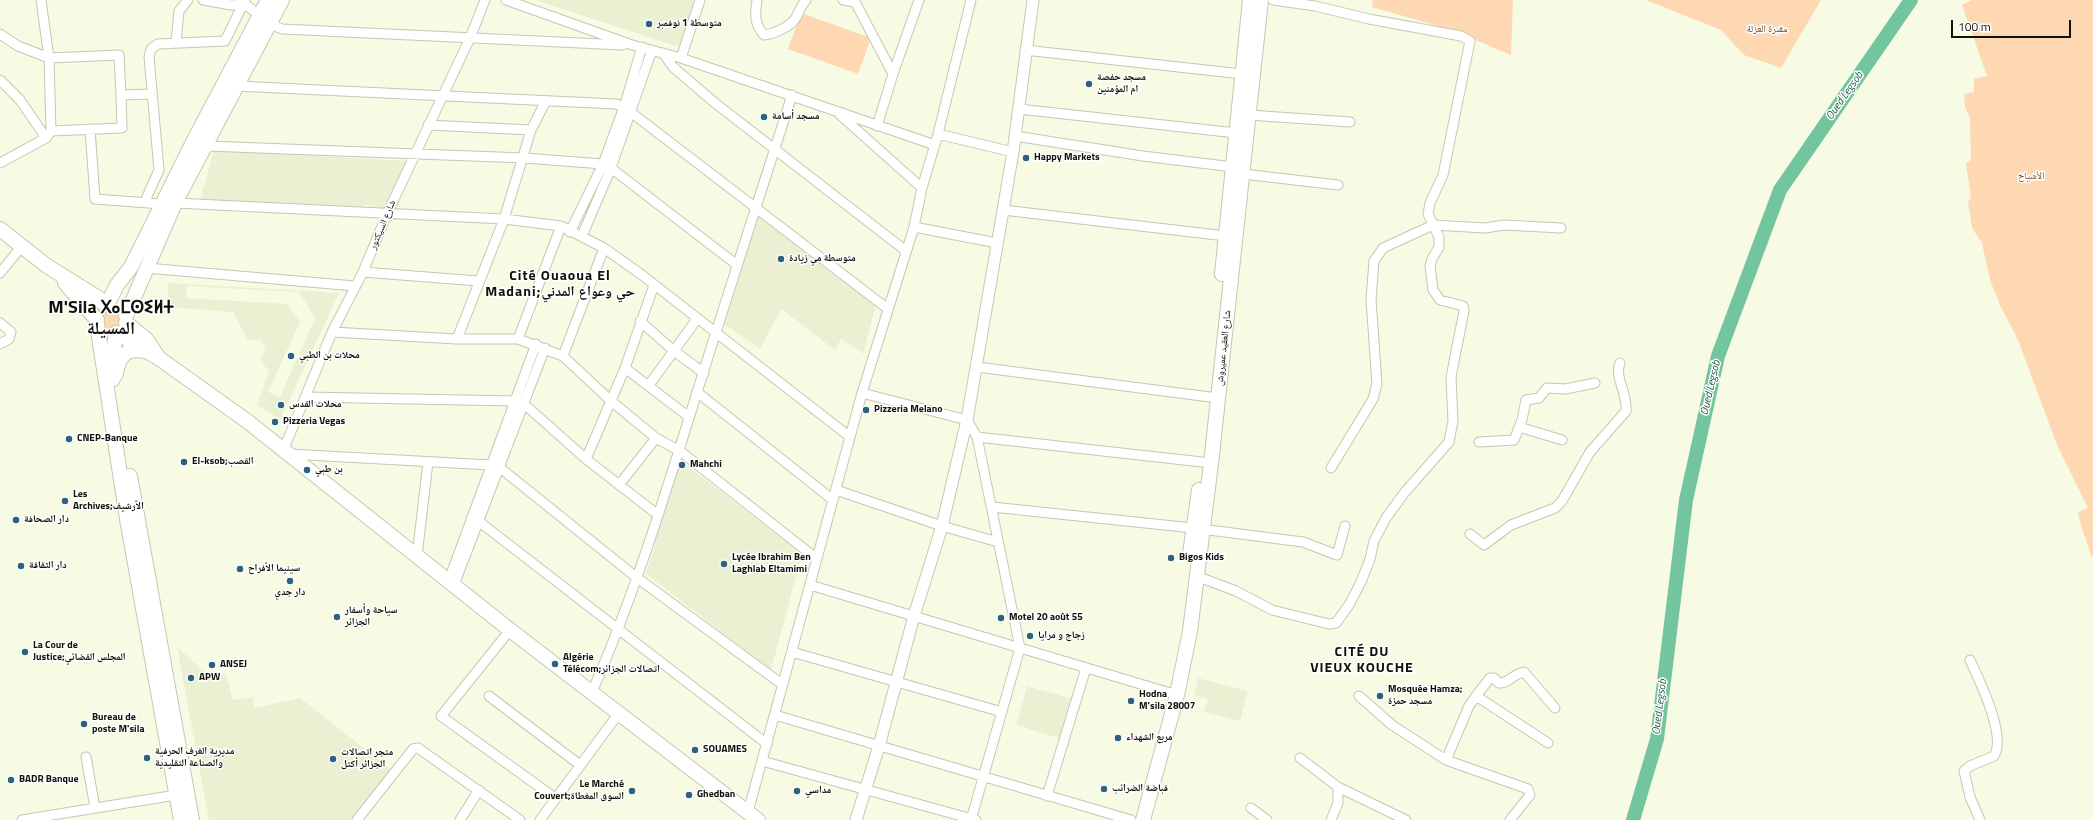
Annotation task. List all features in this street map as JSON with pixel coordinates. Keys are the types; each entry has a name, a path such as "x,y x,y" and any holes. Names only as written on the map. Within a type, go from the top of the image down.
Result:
{"main road":[{"path":"192,820 173,747 127,519 97,322 100,310 106,305 117,285 131,267 169,203 207,146 236,86 265,20 268,0"},
{"path":"181,820 176,794 173,747 114,392 112,361 121,326 146,268 169,203 265,20 282,0"},
{"name":"شارع العقيد عميروش","path":"1177,695 1177,657 1199,529 1238,170 1236,133 1250,0"},
{"name":"شارع العقيد عميروش","path":"1142,820 1177,695 1190,631 1196,576 1202,462 1226,236 1249,115 1262,0"},
{"path":"0,229 79,293 103,331 121,326"},
{"path":"79,293 104,291 117,285"},
{"path":"79,293 100,299 106,305 119,306 121,326 160,359 247,421 510,630 753,816"},
{"path":"79,293 102,360"},
{"path":"134,295 137,316 145,345"},
{"path":"114,392 116,371 120,358 131,350 145,345"}],"street":[{"path":"41,0 49,58 48,135"},
{"path":"176,43 179,11 188,0"},
{"path":"203,0 232,5 245,2"},
{"name":"شارع السيكتور","path":"285,452 332,332 363,272 387,214 470,38 485,0"},
{"path":"506,0 632,45 681,58 935,145"},
{"path":"681,58 700,0"},
{"path":"757,0 755,18 756,24 764,35 770,35 792,23 799,8 806,0"},
{"path":"843,0 854,1 893,74"},
{"path":"877,126 893,74 919,0"},
{"path":"753,816 766,744 862,393 914,227 922,188 938,134 971,0"},
{"path":"856,820 879,746 914,616 942,526 967,420 978,366 1013,152 1025,50 1033,0"},
{"path":"1196,576 1236,591 1272,610 1334,624 1338,620 1360,582 1370,559 1374,541 1386,518 1405,492 1449,442 1451,436 1453,421 1451,377 1464,311 1461,305 1440,300 1433,290 1430,266 1439,247 1439,237 1428,214 1430,203 1443,175 1470,41 1461,36 1315,6 1274,0"},
{"path":"145,201 159,170 149,57 151,49 155,45 225,41 245,2"},
{"path":"245,2 265,20 282,29 632,45"},
{"path":"0,34 18,46 49,58 119,55 122,128 90,129 48,135 0,163"},
{"path":"627,110 642,47"},
{"path":"582,236 627,110 652,50"},
{"path":"1025,50 1242,74"},
{"path":"663,53 673,66 715,103 906,251"},
{"path":"0,80 20,100 48,135"},
{"path":"236,86 616,104 627,110 888,309"},
{"path":"121,95 152,94"},
{"path":"592,692 618,631 680,451 697,392 792,95"},
{"path":"457,339 478,281 504,219 524,158 531,130 546,101"},
{"path":"1019,109 1236,133"},
{"path":"834,110 922,188"},
{"path":"1249,115 1350,122"},
{"path":"428,125 531,130"},
{"path":"90,129 95,199 504,219 561,226 570,232 582,236 604,248 654,285 697,320 717,333 850,437"},
{"path":"938,134 1013,152"},
{"path":"1015,136 1338,185"},
{"path":"207,146 524,158 607,166 737,265"},
{"path":"570,232 607,166"},
{"path":"1003,210 1226,236"},
{"path":"1331,468 1373,399 1377,384 1371,315 1374,261 1383,248 1433,225 1485,228 1504,225 1561,228"},
{"path":"518,339 561,226"},
{"path":"914,227 997,243"},
{"path":"0,273 22,246"},
{"path":"563,356 604,248"},
{"path":"146,268 356,286"},
{"path":"363,272 478,281"},
{"path":"586,459 625,368 640,321 654,285"},
{"path":"649,385 697,320"},
{"path":"640,321 674,351 704,373"},
{"path":"0,323 11,332 9,339 0,344"},
{"path":"332,332 457,339 518,339 536,344 563,356 611,401 656,438 680,451 817,559"},
{"path":"451,583 519,402 536,344"},
{"path":"519,402 545,348"},
{"path":"1470,534 1484,545 1511,525 1551,511 1562,501 1590,452 1626,411 1626,395 1618,371 1620,363"},
{"path":"978,366 1210,397"},
{"path":"625,368 690,417"},
{"path":"1479,442 1514,440 1528,399 1539,398 1547,388 1565,389 1595,383"},
{"path":"697,392 833,500"},
{"path":"762,761 973,820 983,777 1020,648 977,437 967,420 862,393"},
{"path":"306,397 519,402 586,459 658,515"},
{"path":"1519,428 1562,440"},
{"path":"977,437 1202,462"},
{"path":"619,485 656,438"},
{"path":"285,452 495,466 636,577 783,684"},
{"path":"417,556 428,462"},
{"path":"836,490 942,526 998,542"},
{"path":"992,507 1199,529 1303,542 1337,555 1345,526"},
{"path":"474,519 766,744"},
{"path":"810,585 1177,695"},
{"path":"510,630 441,716 555,798"},
{"path":"792,652 1002,712"},
{"path":"1970,660 1983,689 1996,727 1998,747 1994,756 1970,766 1964,771 1970,797 1980,820"},
{"path":"1047,796 1086,668"},
{"path":"1446,760 1476,696 1490,678 1494,678 1498,683 1503,683 1523,672 1555,708"},
{"path":"488,696 580,765"},
{"path":"1359,696 1392,725 1446,760 1529,790 1530,795 1510,820"},
{"path":"1476,696 1548,743"},
{"path":"540,820 619,713"},
{"path":"775,715 1131,820"},
{"path":"357,820 416,748 421,748 520,820"},
{"path":"86,757 95,808"},
{"path":"1300,758 1338,787 1406,820"},
{"path":"1331,820 1338,803 1338,787"},
{"path":"460,820 479,790"},
{"path":"22,820 176,794"},
{"path":"1251,808 1267,820"}],"shaded area":[{"name":"متوسطة 1 نوفمبر","path":"535,0 697,0 682,48"},
{"path":"214,150 407,161 383,209 373,209 369,205 365,205 361,209 200,201"},
{"name":"متوسطة مي زيادة","path":"759,213 876,305 863,354 841,339 835,350 781,309 760,349 724,324"},
{"path":"168,283 339,293 280,420 257,405 269,372 260,359 266,349 260,340 248,340 233,312 167,307","holes":["187,286 299,292 315,318 280,397 268,392 300,322 288,304 186,298"]},
{"name":"Lycée Ibrahim Ben Laghlab Eltamimi","path":"680,460 802,554 771,670 646,574"},
{"path":"177,647 200,668 207,672 226,675 233,700 253,697 254,708 300,698 394,772 356,820 209,820"},
{"path":"1198,678 1248,691 1240,721 1204,712 1208,699 1194,695"},
{"path":"1027,686 1073,699 1062,739 1016,725"}],"green space":[{"path":"1373,0 1513,0 1511,55 1452,30 1372,7"},
{"name":"مقبرة العزلة","path":"1646,0 1821,0 1781,68 1744,55 1721,30"},
{"name":"الأشياخ","path":"1972,0 2093,0 2093,556 2091,556 2080,524 2078,512 2088,508 2057,445 2018,340 2000,305 1990,280 1982,243 1972,228 1968,201 1971,199 1966,163 1971,160 1970,118 1965,107 1964,94 1974,92 1974,79 1987,76 1962,5"},
{"path":"801,13 871,38 858,74 788,49"},
{"path":"111,309 118,312 121,319 118,326 111,329 104,326 101,319 104,312"}],"waterway":[{"name":"Oued Legsob","path":"1633,820 1657,739 1686,500 1718,356 1780,190 1911,0"}],"place":[{"name":"متوسطة 1 نوفمبر","path":"649,24"},
{"name":"مسجد حفصة ام المؤمنين","path":"1089,84"},
{"name":"مسجد أسامة","path":"764,117"},
{"name":"Happy Markets","path":"1026,158"},
{"name":"متوسطة مي زيادة","path":"781,259"},
{"name":"محلات بن الطبي","path":"291,356"},
{"name":"محلات القدس","path":"281,405"},
{"name":"Pizzeria Melano","path":"866,410"},
{"name":"Pizzeria Vegas","path":"275,422"},
{"name":"CNEP-Banque","path":"69,439"},
{"name":"El-ksob;القصب","path":"184,462"},
{"name":"Mahchi","path":"682,465"},
{"name":"بن طبي","path":"307,470"},
{"name":"Les Archives;الأرشيف","path":"65,501"},
{"name":"دار الصحافة","path":"16,520"},
{"name":"Bigos Kids","path":"1171,558"},
{"name":"Lycée Ibrahim Ben Laghlab Eltamimi","path":"724,564"},
{"name":"دار الثقاقة","path":"21,566"},
{"name":"سينيما الأفراح","path":"240,569"},
{"name":"دار جدي","path":"290,581"},
{"name":"سياحة وأسفار الجزائر","path":"337,617"},
{"name":"Motel 20 août 55","path":"1001,618"},
{"name":"زجاج و مرايا","path":"1030,636"},
{"name":"La Cour de Justice;المجلس القضائي","path":"25,652"},
{"name":"Algérie Télécom;اتصالات الجزائر","path":"555,664"},
{"name":"ANSEJ","path":"212,665"},
{"name":"APW","path":"191,678"},
{"name":"Mosquée Hamza; مسجد حمزة","path":"1380,696"},
{"name":"Hodna M'sila 28007","path":"1131,701"},
{"name":"Bureau de poste M'sila","path":"84,724"},
{"name":"مربع الشهداء","path":"1118,738"},
{"name":"SOUAMES","path":"695,750"},
{"name":"مديرية الغرف الحرفية والصناعة التقليدية","path":"147,758"},
{"name":"متجر اتصالات الجزائر أكتل","path":"333,759"},
{"name":"BADR Banque","path":"11,780"},
{"name":"قباضة الضرائب","path":"1104,789"},
{"name":"Le Marché Couvert;السوق المغطاة","path":"632,791"},
{"name":"مداسي","path":"797,791"},
{"name":"Ghedban","path":"689,795"}],"district":[{"name":"Cité Ouaoua El Madani;حي وعواع المدني","path":"560,286"},
{"name":"M'Sila ⵝⴰⵎⵙⵉⵍⵜ المسيلة","path":"111,319"},
{"name":"CITÉ DU VIEUX KOUCHE","path":"1362,662"}]}
